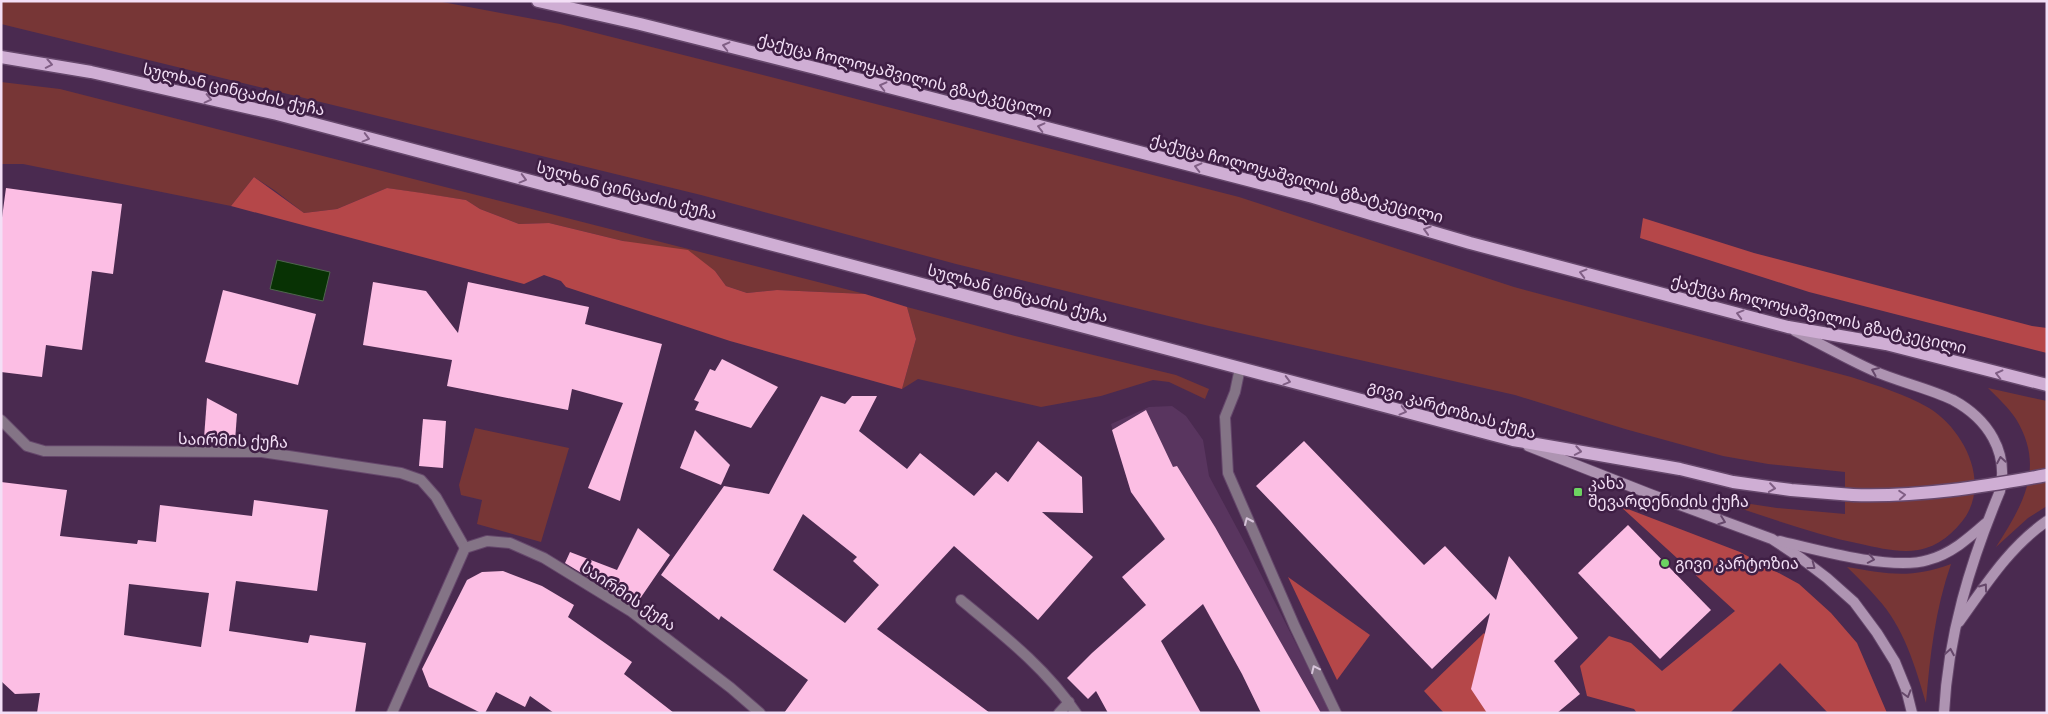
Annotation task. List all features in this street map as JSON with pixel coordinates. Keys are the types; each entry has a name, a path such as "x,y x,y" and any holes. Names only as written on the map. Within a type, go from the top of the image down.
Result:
{"main road":[{"name":"ქაქუცა ჩოლოყაშვილის გზატკეცილი","path":"538,1 763,55 1313,197 1470,243 1788,327 1886,344 2047,385"},
{"name":"სულხან ცინცაძის ქუჩა","path":"1,56 91,72 277,114 1240,368"},
{"path":"1788,327 1874,371 1952,400 1974,414 1992,434 2001,456 2003,478 2000,491 1966,583 1955,626 1950,652 1944,713"},
{"name":"გივი კარტოზიას ქუჩა","path":"1240,368 1513,440 1650,494 1772,539 1815,568 1854,602 1878,633 1895,662 1906,689 1912,713"},
{"path":"1513,440 1680,469 1733,482 1853,496 1887,496 1955,490 2047,475"},
{"path":"1955,626 2006,558 2037,528 2047,521"},
{"path":"1772,539 1878,561 1908,564 1928,560 1946,552 1964,542 1987,523"}],"street":[{"path":"1240,368 1235,392 1225,418 1228,473 1295,627 1336,713"},
{"name":"საირმის ქუჩა","path":"1,420 27,446 44,451 262,452 401,473 421,480 436,497 465,548 487,541 510,543 544,558 632,612 731,688 760,713"},
{"path":"392,713 465,548"},
{"path":"961,600 1026,655 1069,702 1076,713"},
{"path":"1059,713 1069,702"}],"shaded area":[{"path":"1,1 437,1 560,24 747,71 1239,197 1514,287 1851,377 1881,387 1929,408 1952,429 1962,442 1969,456 1975,486 1972,502 1966,516 1957,528 1932,546 1918,550 1882,548 1828,536 1730,505 1731,501 1777,508 1845,514 1845,472 1768,464 1723,456 1625,429 1515,395 1209,326 956,264 701,195 1,24"},
{"path":"1,82 60,89 865,294 777,290 747,293 726,286 715,271 623,241 549,223 519,224 480,209 466,200 387,188 337,209 304,213 254,177 231,206 23,164 1,164"},
{"path":"254,177 304,213 337,209 387,188 422,193 466,200 480,209 519,224 549,223 623,241 688,250 715,271 726,286 747,293 777,290 865,294 907,307 916,339 902,389 730,341 566,287 561,281 544,275 524,284 231,206"},
{"path":"1643,218 1754,253 2032,326 2047,328 2047,353 1809,292 1640,238"},
{"path":"277,260 330,272 323,301 270,289"},
{"path":"907,307 1015,336 1176,375 1209,389 1205,399 1169,382 1153,380 1101,396 1041,407 918,379 902,389 916,339"},
{"path":"1988,388 2047,401 2047,506 2028,518 1996,547 2022,501 2030,470 2025,437 2016,419"},
{"path":"1172,406 1186,416 1203,440 1209,476 1246,545 1330,713 1261,713 1242,674 1173,552 1131,492 1111,424 1149,407"},
{"path":"475,428 569,448 541,542 477,524 482,500 461,495 459,485"},
{"path":"1620,506 1740,552 1799,584 1831,613 1857,643 1887,713 1828,713 1780,663 1730,713 1637,713 1634,709 1587,696 1580,666 1609,636 1631,643 1662,671 1735,611"},
{"path":"1951,564 1937,616 1931,650 1926,703 1908,648 1894,621 1874,594 1847,567 1899,574 1924,572"},
{"path":"1288,577 1370,635 1337,680"},
{"path":"1484,633 1551,713 1444,713 1424,691"}],"building":[{"path":"6,188 122,204 113,274 92,271 82,350 46,345 42,377 1,372 1,225"},
{"path":"373,282 426,291 458,333 468,282 589,307 585,324 662,344 620,501 588,488 623,403 572,389 568,410 447,386 452,360 363,345"},
{"path":"223,290 316,314 298,385 205,362"},
{"path":"722,359 778,387 751,428 695,410 699,402 694,400 710,369 715,371"},
{"path":"821,396 845,404 852,396 877,396 859,431 907,469 920,453 974,496 996,472 1008,482 1038,441 1082,477 1083,513 1042,512 1093,557 1038,620 954,546 877,629 990,713 784,713 808,680 721,616 719,620 661,575 724,486 769,494","holes":["803,514 857,557 853,561 879,585 845,623 773,570"]},
{"path":"207,398 237,414 235,441 204,438"},
{"path":"1146,410 1173,467 1177,466 1215,527 1321,713 1261,713 1242,674 1203,604 1161,641 1201,713 1108,713 1096,691 1088,699 1067,678 1146,605 1122,577 1165,539 1131,492 1112,430"},
{"path":"423,419 446,421 443,468 419,466"},
{"path":"695,430 730,465 721,485 680,468"},
{"path":"1304,441 1424,565 1445,546 1496,600 1509,556 1578,638 1554,661 1580,694 1557,713 1487,713 1471,689 1490,613 1432,669 1256,486"},
{"path":"1,482 67,490 60,536 137,544 138,540 156,542 160,505 252,516 254,500 328,510 317,591 236,581 229,631 308,643 310,635 366,643 355,713 37,713 40,693 15,694 1,681","holes":["129,584 209,593 201,647 124,635"]},
{"path":"1628,525 1711,610 1660,659 1578,573"},
{"path":"638,528 670,555 635,606 565,563 570,552 617,570"},
{"path":"503,571 542,586 574,605 568,617 632,662 624,674 674,713 554,713 530,696 525,707 496,692 485,713 481,713 429,687 422,669 467,580 482,572"}],"place":[{"name":"კახა შევარდენიძის ქუჩა","path":"1578,492"},
{"name":"გივი კარტოზია","path":"1665,563"}]}
